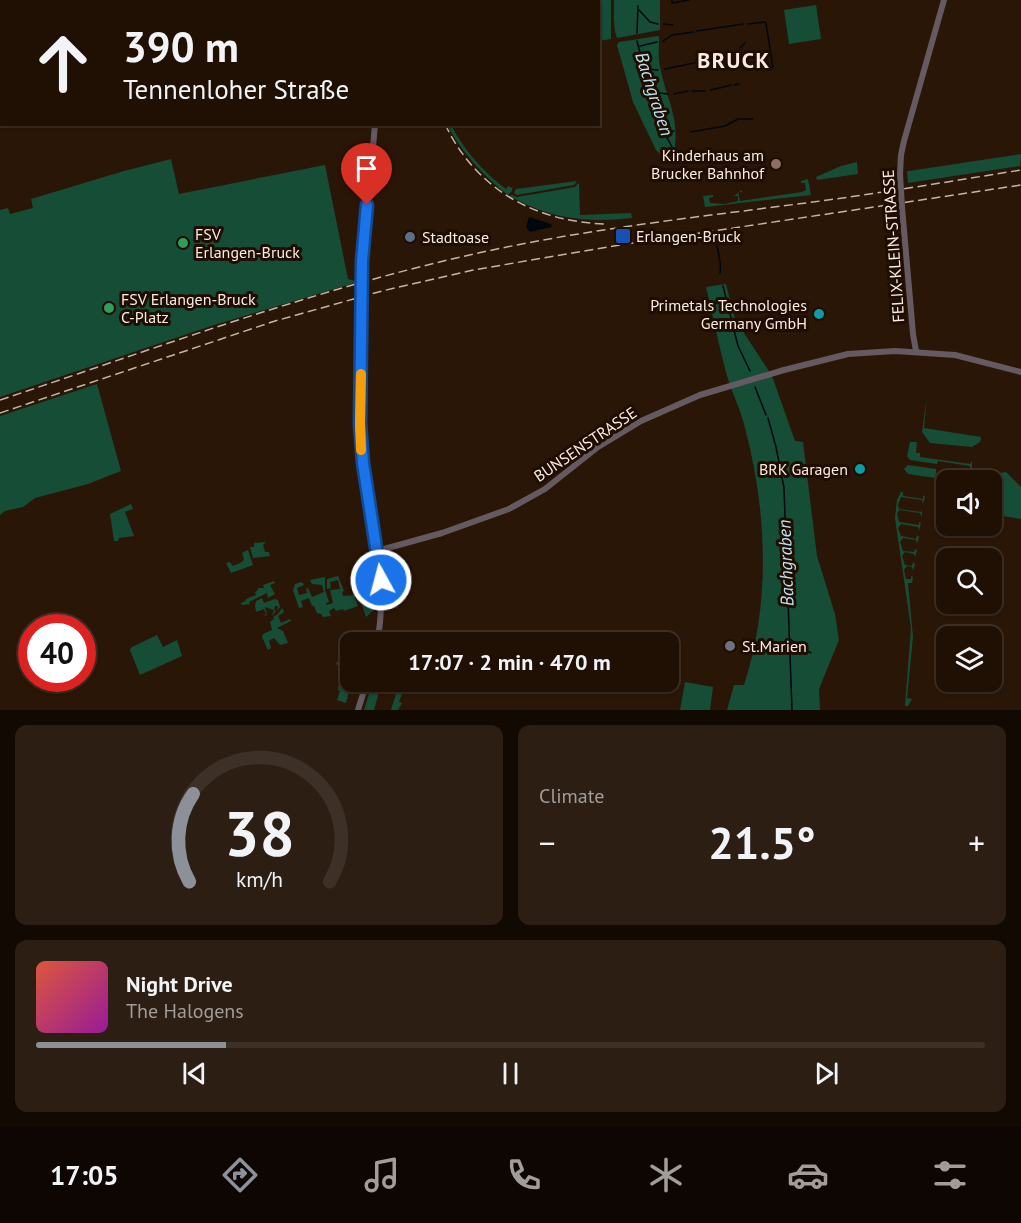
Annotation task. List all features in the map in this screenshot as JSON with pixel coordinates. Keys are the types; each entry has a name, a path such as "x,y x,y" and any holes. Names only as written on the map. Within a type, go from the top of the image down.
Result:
{"street":[{"name":"FELIX-KLEIN-STRASSE","path":"916,351 912,334 902,207 901,155 944,0"},
{"path":"375,126 362,270 360,424 361,450 382,598 378,632"},
{"name":"BUNSENSTRASSE","path":"377,551 509,509 545,489 624,430 665,409 700,395 784,370 848,354 916,351 968,358 1021,372"},
{"path":"358,710 364,692"}],"green space":[{"path":"600,0 611,0 611,39 600,41"},
{"path":"614,0 660,0 660,30 617,38 614,25"},
{"path":"816,5 821,39 789,44 784,10"},
{"path":"658,36 659,63 673,115 676,136 675,147 660,154 633,102 617,45 619,42"},
{"path":"448,126 452,126 475,160 506,189 508,186 512,188 512,191 508,195 490,180 459,145"},
{"path":"1021,154 1020,166 908,183 907,171"},
{"name":"FSV Erlangen-Bruck","path":"171,159 179,194 325,165 348,279 358,282 214,325 0,397 0,210 8,208 10,214 33,208 31,199"},
{"path":"857,162 858,174 817,180 816,177"},
{"path":"808,179 811,195 705,207 703,196 713,195 709,198 710,203 724,204 738,201 738,196 734,196 738,193 740,201 802,192 806,190 805,183 801,181"},
{"path":"577,181 574,185 517,195 514,193 516,189"},
{"path":"579,183 580,215 631,213 632,218 599,220 569,218 540,210 510,196 517,197 575,187"},
{"path":"726,284 735,319 772,376 795,441 803,442 817,556 835,614 839,640 819,689 820,710 727,710 734,685 744,685 753,654 759,622 763,557 758,492 752,460 743,421 727,376 706,287"},
{"path":"97,384 121,471 88,484 35,498 23,507 5,511 0,515 0,416"},
{"path":"927,395 924,428 981,437 980,442 972,447 930,443 922,432"},
{"path":"910,442 917,442 916,453 920,453 920,457 970,464 972,461 972,469 970,466 938,461 937,464 910,460 907,456"},
{"path":"908,465 936,469 936,474 935,478 908,474 904,469"},
{"path":"1006,472 1021,487 1021,519 1002,516 1002,473"},
{"path":"901,492 903,496 923,499 923,495 925,497 923,504 922,500 901,497 898,505 899,509 921,512 922,509 922,517 920,513 899,510 897,514 899,522 919,525 919,522 921,523 919,531 918,527 901,524 898,528 901,536 916,539 917,535 919,537 917,544 916,540 903,538 900,542 903,551 917,550 915,557 914,554 905,552 902,556 905,565 912,566 913,562 915,564 913,571 912,567 907,566 904,570 906,579 913,577 912,583 908,583 913,637 907,698 912,699 908,706 905,706 911,628 895,518 897,500"},
{"path":"131,504 133,509 125,512 134,536 114,541 110,514"},
{"path":"266,542 263,545 265,552 269,552 270,556 253,558 250,547 254,547 254,543"},
{"path":"248,550 253,565 231,573 226,563 230,562 233,566 242,562 244,559 242,553"},
{"path":"338,576 344,591 343,596 354,595 358,606 344,611 343,609 336,611 334,608 329,611 331,616 323,617 317,613 309,598 301,601 303,607 299,608 293,590 295,584 301,582 304,585 297,588 299,595 307,593 308,588 312,597 324,592 322,585 312,584 310,580 325,577 325,590 329,602 326,603 327,605 333,603 330,590 340,589 338,580 330,582 331,588 327,589 327,579"},
{"path":"274,581 275,583 270,585 275,594 268,598 267,593 249,602 250,604 242,605 241,603 246,599 256,595 258,588 264,588 263,585"},
{"path":"376,592 376,608 366,617 362,605 370,602 368,593"},
{"path":"262,598 264,603 278,600 280,607 277,610 278,606 275,606 276,611 272,616 274,610 265,607 267,615 264,616 266,614 264,609 256,612 256,601"},
{"path":"282,608 284,612 278,616 281,623 290,619 291,621 277,628 283,631 288,643 280,645 274,638 269,641 271,648 268,650 262,637 263,634 272,630 270,622"},
{"path":"157,635 163,647 177,640 182,656 140,675 130,650"},
{"path":"685,682 713,687 710,710 680,710"},
{"path":"340,691 349,692 346,703 337,700"},
{"path":"370,692 379,692 374,710 364,710"},
{"path":"396,692 403,692 399,702 402,703 398,710 391,710"}],"shaded area":[{"path":"529,217 551,224 552,227 530,232 526,227"}],"waterway":[{"path":"672,0 672,3 689,0"},
{"name":"Bachgraben","path":"637,33 638,6"},
{"path":"639,10 650,22 658,24"},
{"path":"748,24 766,23 773,68"},
{"path":"664,24 673,25"},
{"path":"697,31 743,24"},
{"path":"663,41 672,35 693,32"},
{"name":"Bachgraben","path":"637,41 654,106 661,113 661,120 666,121 667,125 663,130 672,147"},
{"path":"640,46 657,42"},
{"path":"740,48 745,43"},
{"path":"665,69 694,63 699,59 705,61 739,53"},
{"path":"647,69 658,70"},
{"path":"734,85 739,84"},
{"path":"711,90 731,85"},
{"path":"674,94 688,91"},
{"path":"692,91 705,91"},
{"path":"651,92 668,94"},
{"path":"691,132 725,126 738,119 753,119"},
{"path":"666,133 674,131"},
{"name":"Bachgraben","path":"716,242 720,273"},
{"name":"Bachgraben","path":"723,286 738,346 750,371"},
{"name":"Bachgraben","path":"755,387 766,415"},
{"name":"Bachgraben","path":"768,418 784,488 792,710"},
{"path":"790,639 811,653"}],"railway":[{"path":"446,126 473,167 511,198 532,209 556,217 606,224"},
{"path":"0,400 294,302 414,268 474,254 600,231 917,187 1021,170"},
{"path":"0,413 275,321 382,291 473,270 620,245 1021,185"}],"slow traffic":[{"path":"361,374 361,450"}],"place":[{"name":"Kinderhaus am Brucker Bahnhof","path":"776,164"},
{"name":"Erlangen-Bruck","path":"623,236"},
{"name":"Stadtoase","path":"410,237"},
{"name":"FSV Erlangen-Bruck","path":"183,243"},
{"name":"FSV Erlangen-Bruck C-Platz","path":"109,308"},
{"name":"Primetals Technologies Germany GmbH","path":"819,314"},
{"name":"BRK Garagen","path":"860,469"},
{"name":"St.Marien","path":"730,646"}],"district":[{"name":"BRUCK","path":"734,60"}],"route":[{"path":"367,205 362,261 360,424 368,502 381,580"}]}
